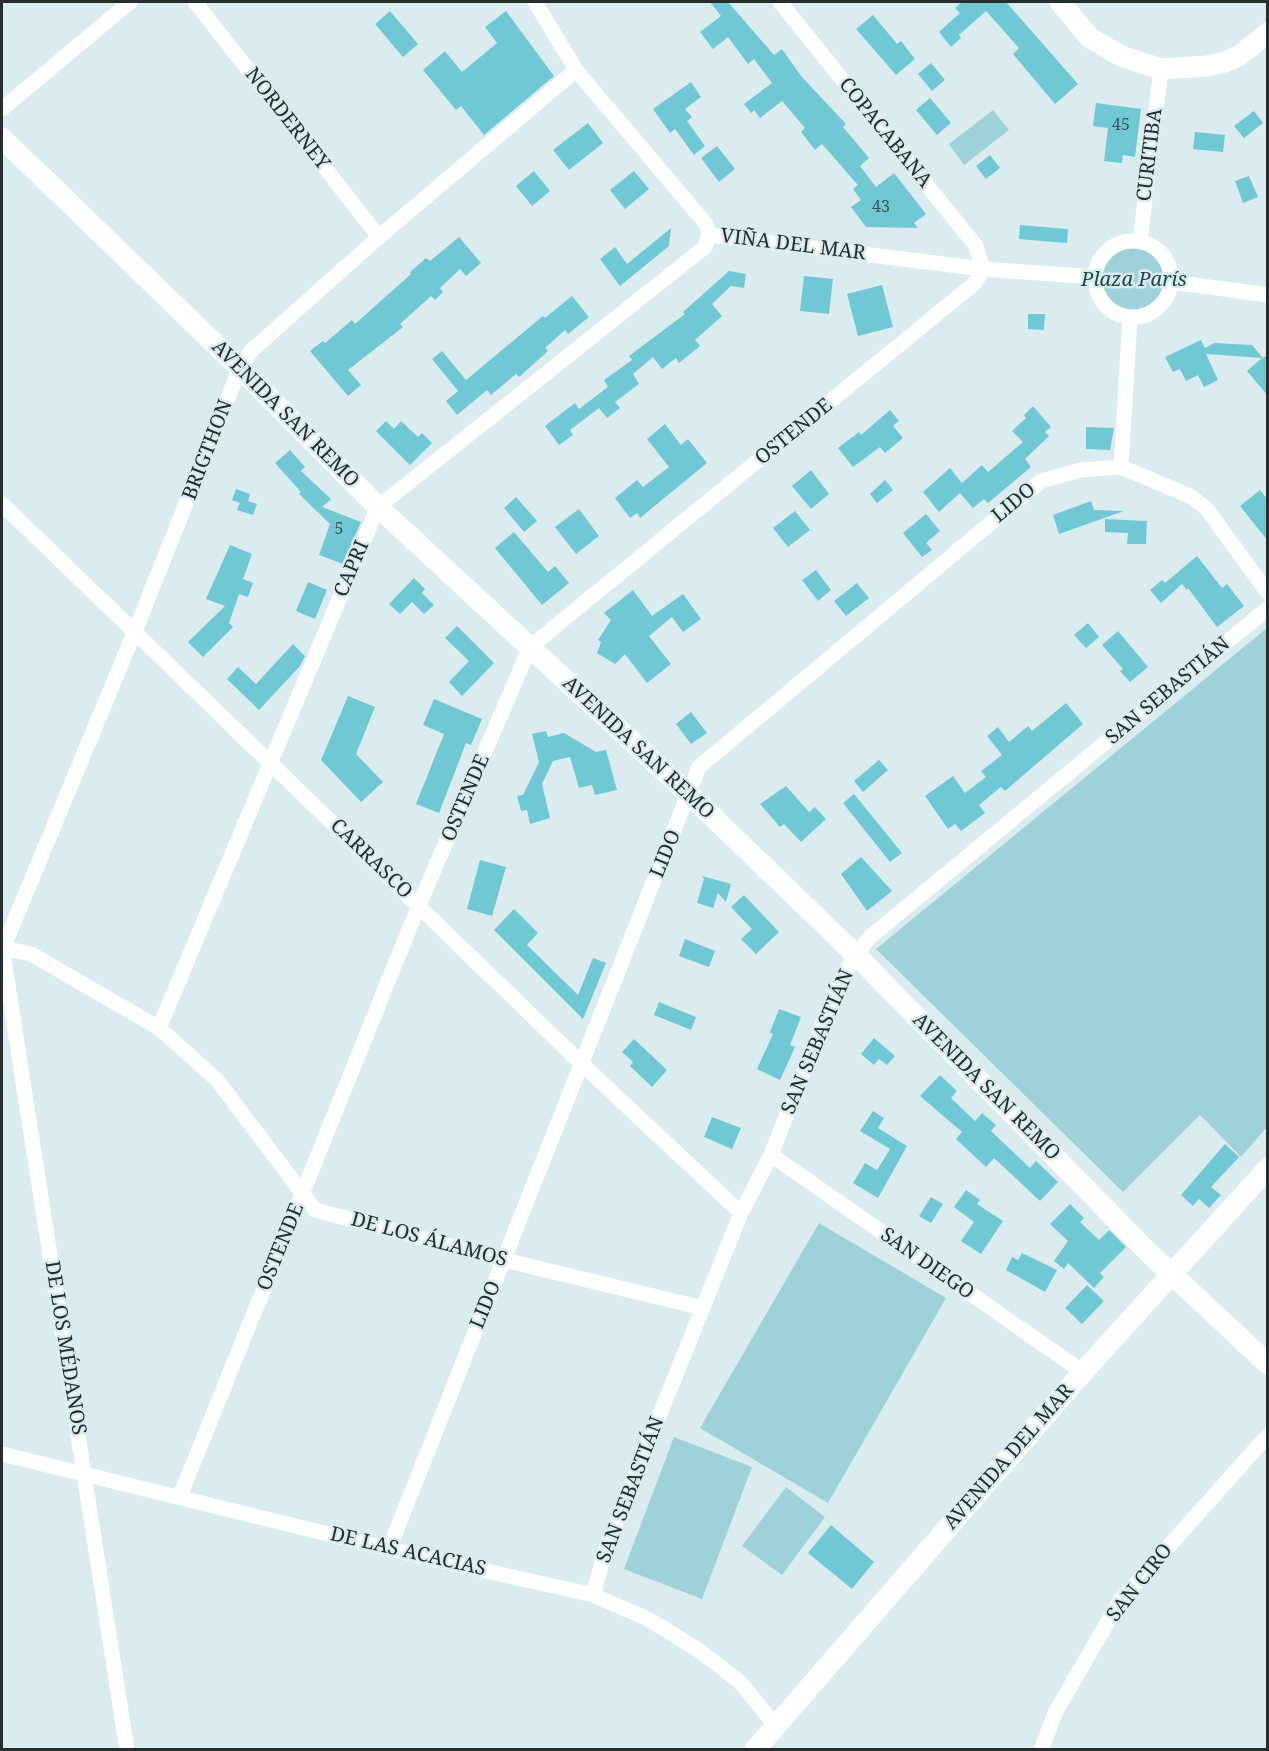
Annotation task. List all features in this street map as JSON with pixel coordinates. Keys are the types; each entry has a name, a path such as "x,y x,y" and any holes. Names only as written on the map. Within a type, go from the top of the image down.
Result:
{"street":[{"path":"2,109 130,2"},
{"name":"NORDERNEY","path":"195,2 379,237"},
{"name":"VIÑA DEL MAR","path":"535,2 576,70 706,224 709,235 982,269 1095,277"},
{"name":"COPACABANA","path":"780,2 976,246 982,269"},
{"path":"1060,2 1090,38 1121,56 1161,69 1207,66 1225,62 1240,55 1268,33"},
{"name":"CURITIBA","path":"1140,241 1161,69"},
{"name":"BRIGTHON","path":"2,948 135,631 240,368 251,351 379,237 576,70"},
{"name":"AVENIDA SAN REMO","path":"2,138 240,368 378,507 690,795 856,955 1173,1275 1268,1364"},
{"name":"CAPRI","path":"159,1028 378,507 705,247 709,235"},
{"path":"1140,241 1160,251 1167,260 1172,282 1169,294 1158,308 1143,317 1130,318 1119,315 1101,300 1095,277 1105,253 1115,245 1140,241"},
{"name":"OSTENDE","path":"180,1496 419,905 531,647 975,284 982,269"},
{"path":"1172,282 1268,295"},
{"path":"1121,467 1130,318"},
{"name":"LIDO","path":"389,1549 583,1065 699,767 1041,481 1081,470 1121,467 1190,496 1206,508 1268,593"},
{"name":"CARRASCO","path":"2,504 583,1065 741,1213"},
{"name":"SAN SEBASTIÁN","path":"593,1595 606,1548 741,1213 771,1155 837,987 856,955 870,937 1268,608"},
{"name":"DE LOS ÁLAMOS","path":"2,948 31,954 159,1028 217,1080 266,1142 315,1210 504,1260 703,1308"},
{"name":"DE LOS MÉDANOS","path":"2,948 127,1749"},
{"name":"SAN DIEGO","path":"771,1155 1083,1372"},
{"name":"AVENIDA DEL MAR","path":"755,1749 1083,1372 1268,1168"},
{"name":"SAN CIRO","path":"1041,1749 1056,1711 1120,1601 1268,1435"},
{"name":"DE LAS ACACIAS","path":"2,1454 389,1549 593,1595 648,1618 697,1649 740,1682 776,1726"}],"green space":[{"path":"993,110 1009,130 964,165 949,144"},
{"name":"Plaza París","path":"1134,247 1147,250 1157,257 1164,267 1167,280 1164,293 1157,303 1147,310 1134,313 1121,310 1111,303 1104,293 1101,280 1104,267 1111,257 1121,250"},
{"path":"1267,628 1267,1127 1241,1157 1200,1115 1123,1192 876,949"},
{"path":"819,1223 946,1298 828,1503 700,1428"},
{"path":"674,1437 752,1467 702,1599 624,1569"},
{"path":"786,1487 825,1517 782,1575 742,1546"}],"building":[{"path":"710,2 728,2 774,55 782,49 801,76 846,124 843,127 869,158 860,166 876,187 894,173 926,214 914,223 918,228 866,227 851,207 861,200 853,189 858,185 822,144 815,150 801,132 805,128 782,101 760,118 754,110 751,113 744,104 772,83 754,59 748,64 728,37 713,49 700,32 721,16"},
{"path":"962,2 1006,2 1078,84 1055,104 1013,54 1019,48 986,11 959,35 961,38 951,47 939,32 960,13 955,8"},
{"path":"390,11 418,44 403,57 375,24"},
{"path":"506,11 554,76 484,135 461,106 456,110 423,70 445,51 462,72 497,43 485,27"},
{"path":"873,15 897,44 901,41 915,59 896,75 856,29"},
{"path":"931,63 945,80 932,91 918,74"},
{"path":"691,82 701,97 685,109 692,117 687,121 705,146 694,155 675,129 670,133 653,109"},
{"path":"930,98 951,123 937,135 916,110"},
{"path":"1096,103 1141,109 1135,157 1123,155 1122,163 1104,161 1108,128 1093,126"},
{"path":"1254,111 1263,123 1244,138 1234,126"},
{"path":"588,123 603,143 569,170 553,150"},
{"path":"1195,132 1225,135 1223,152 1193,149"},
{"path":"717,146 735,169 719,182 701,158"},
{"path":"990,155 1000,168 986,179 976,166"},
{"path":"534,171 550,191 532,206 516,186"},
{"path":"634,171 649,189 625,209 610,190"},
{"path":"1249,176 1258,197 1243,203 1235,181"},
{"path":"1020,225 1068,229 1067,243 1019,239"},
{"path":"671,228 669,246 620,286 600,259 615,247 627,264"},
{"path":"459,237 481,263 466,276 460,269 440,288 443,292 435,300 431,296 400,324 403,327 348,370 361,385 348,396 310,351 323,341 325,343 352,320 355,324 426,258 430,261"},
{"path":"729,271 746,274 744,288 731,286 712,304 722,316 695,340 700,346 679,363 676,358 662,369 653,357 633,374 639,384 615,402 620,408 607,418 599,408 570,430 573,435 559,445 545,426 575,403 579,409 608,387 604,380 632,360 629,356 685,314 683,312"},
{"path":"804,276 833,279 829,314 800,311"},
{"path":"882,285 893,327 858,336 847,294"},
{"path":"572,296 589,317 568,334 565,330 545,348 548,351 519,377 516,374 491,395 487,390 457,415 446,401 458,391 432,359 442,351 466,380 543,316 545,318"},
{"path":"1028,314 1045,314 1044,330 1028,329"},
{"path":"1201,340 1205,348 1214,343 1252,345 1263,358 1268,354 1268,396 1247,371 1262,358 1206,354 1218,380 1204,387 1198,375 1186,381 1180,369 1173,372 1165,357"},
{"path":"1033,406 1051,427 1045,432 1049,436 1025,459 1031,467 988,503 984,499 973,508 960,493 939,512 923,492 950,468 962,483 982,465 988,472 1023,442 1012,431 1026,418 1024,415"},
{"path":"890,410 899,421 893,426 903,438 885,453 880,447 853,467 838,448 859,432 861,435"},
{"path":"386,421 394,429 401,421 418,437 422,433 432,443 410,465 376,431"},
{"path":"665,424 681,445 688,439 707,463 640,518 637,513 630,518 615,498 637,480 643,487 669,467 647,439"},
{"path":"1086,427 1114,428 1110,450 1086,449"},
{"path":"290,450 305,467 301,471 331,499 322,507 361,522 343,564 319,555 330,524 299,494 301,492 275,463"},
{"path":"811,470 829,494 811,509 792,486"},
{"path":"885,480 893,490 877,503 870,494"},
{"path":"236,489 250,494 248,501 257,504 253,515 237,510 240,503 232,500"},
{"path":"1260,490 1268,500 1268,541 1240,506"},
{"path":"516,497 537,521 524,532 504,508"},
{"path":"1091,501 1094,510 1124,511 1059,534 1053,515"},
{"path":"579,509 599,536 576,554 555,527"},
{"path":"795,511 810,530 788,547 773,528"},
{"path":"926,514 940,531 926,543 932,550 922,557 903,533"},
{"path":"1105,519 1147,521 1146,544 1127,544 1128,533 1105,532"},
{"path":"514,532 548,572 555,566 569,583 542,605 495,548"},
{"path":"230,545 252,554 243,579 253,583 248,597 239,594 229,623 233,627 203,657 188,642 225,606 206,599"},
{"path":"1197,556 1222,588 1227,584 1244,606 1217,627 1188,588 1187,590 1182,584 1161,603 1150,590 1162,580 1165,583"},
{"path":"816,570 831,590 818,601 802,580"},
{"path":"414,578 425,589 422,593 434,605 424,614 412,602 400,614 389,604"},
{"path":"308,582 327,590 315,619 296,611"},
{"path":"857,583 869,598 846,616 834,601"},
{"path":"633,590 652,616 683,594 701,619 683,632 672,617 649,636 671,664 647,683 625,654 615,664 597,653 601,642 598,640 611,620 604,613"},
{"path":"1088,623 1099,637 1086,648 1074,635"},
{"path":"457,626 494,663 462,696 449,682 469,661 445,638"},
{"path":"1118,631 1148,667 1130,682 1120,671 1123,669 1102,645"},
{"path":"293,644 305,656 300,666 259,710 227,679 238,667 256,684"},
{"path":"348,696 375,707 356,754 383,782 361,802 321,760"},
{"path":"434,699 482,719 471,745 466,743 439,813 416,804 444,734 423,725"},
{"path":"1066,703 1083,724 1005,791 1001,787 979,805 985,813 961,831 955,824 948,829 925,796 953,776 965,793 986,777 981,771 1002,755 987,736 998,727 1009,742 1028,726 1032,731"},
{"path":"691,712 707,733 691,744 676,724"},
{"path":"546,731 548,737 564,733 596,752 606,750 617,790 595,795 592,785 579,788 570,757 553,761 542,784 550,818 530,824 527,810 521,811 517,796 523,795 539,762 532,734"},
{"path":"879,760 888,770 863,792 854,781"},
{"path":"786,786 809,812 815,807 826,819 801,842 784,824 780,827 760,804"},
{"path":"854,794 902,853 890,862 843,803"},
{"path":"861,857 892,891 867,911 841,874"},
{"path":"480,860 506,867 492,916 467,909"},
{"path":"702,876 731,884 726,902 718,893 713,908 697,903 704,879"},
{"path":"744,895 779,932 756,954 741,939 752,929 731,907"},
{"path":"514,909 538,933 527,945 578,995 593,958 606,963 583,1019 494,930"},
{"path":"685,939 715,951 709,967 679,956"},
{"path":"659,1002 696,1017 691,1030 654,1015"},
{"path":"779,1009 801,1017 790,1045 795,1047 780,1080 757,1069 773,1034 770,1032"},
{"path":"874,1038 895,1056 887,1065 879,1059 874,1065 861,1054"},
{"path":"634,1039 667,1070 652,1087 630,1066 633,1062 622,1052"},
{"path":"940,1075 957,1091 951,1098 975,1121 982,1113 996,1125 991,1131 1030,1168 1036,1161 1058,1182 1040,1201 994,1158 986,1167 956,1139 962,1132 920,1096"},
{"path":"873,1111 884,1118 878,1128 907,1146 878,1198 853,1183 865,1163 877,1170 890,1149 860,1131"},
{"path":"712,1117 741,1128 732,1149 704,1137"},
{"path":"1225,1144 1239,1157 1211,1187 1221,1195 1209,1208 1199,1199 1193,1206 1181,1195"},
{"path":"966,1190 980,1200 977,1204 1003,1221 981,1254 961,1241 974,1222 954,1207"},
{"path":"931,1197 943,1204 931,1223 919,1216"},
{"path":"1070,1204 1084,1218 1080,1222 1099,1240 1109,1230 1126,1247 1100,1273 1104,1277 1094,1288 1068,1263 1064,1269 1054,1261 1068,1241 1050,1224"},
{"path":"1022,1253 1057,1270 1045,1292 1006,1270 1012,1257 1018,1260"},
{"path":"1087,1285 1104,1301 1082,1324 1065,1308"},
{"path":"831,1525 874,1562 852,1589 808,1553"}]}
